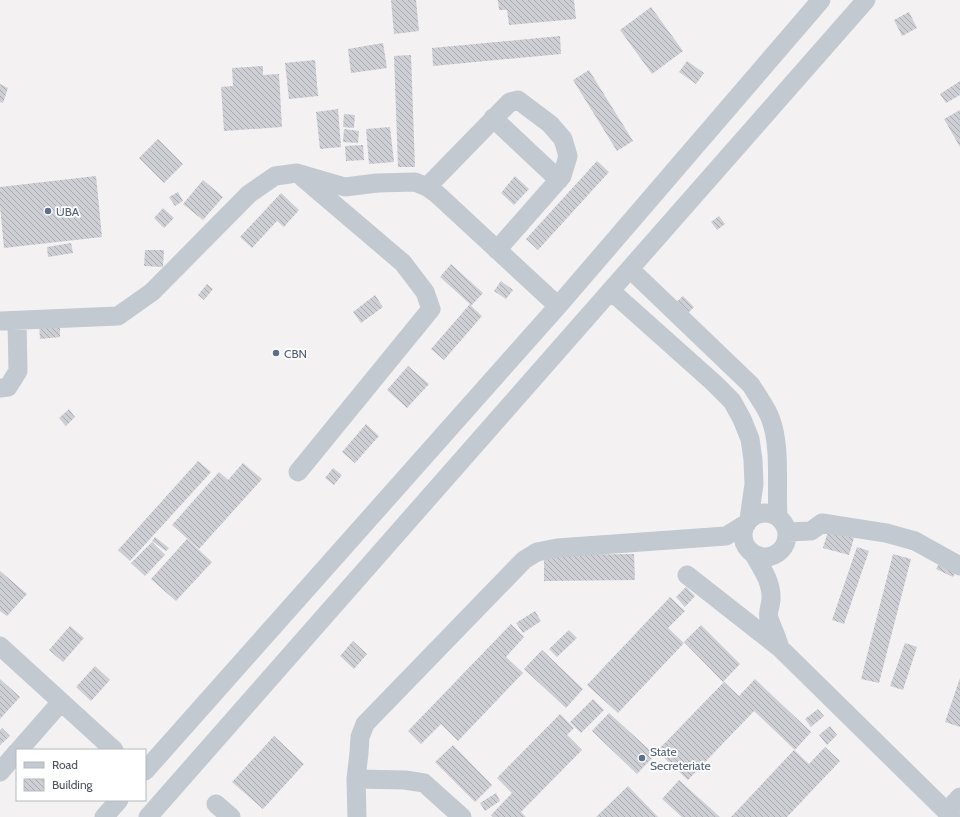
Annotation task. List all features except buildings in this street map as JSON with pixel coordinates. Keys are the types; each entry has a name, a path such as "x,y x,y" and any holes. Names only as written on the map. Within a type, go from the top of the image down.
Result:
{"street":[{"path":"146,770 558,306 822,0"},
{"path":"148,817 866,0"},
{"path":"427,187 510,102 518,100 550,124 563,139 568,156 562,176 497,250"},
{"path":"493,118 559,180"},
{"path":"0,388 8,387 18,371 9,321 118,316 152,292 249,194 275,176 297,173 345,188 377,183 415,182 427,187 437,194 558,306"},
{"path":"297,173 403,263 425,292 431,309 298,472"},
{"path":"630,269 751,385 763,404 771,421 775,442 782,533 775,570 769,585"},
{"path":"611,291 714,383 732,401 742,419 750,439 754,484 748,521 743,533 749,549 762,568 769,585 771,599 768,617 777,635 780,648"},
{"path":"357,817 356,779 360,737 365,724 524,560 537,552 556,548 726,536 755,515 763,513 770,513 782,533 775,554 768,556 760,556 726,536"},
{"path":"782,533 811,531 822,523 886,533 915,541 960,566"},
{"path":"687,575 780,648 950,814 960,797"},
{"path":"0,646 113,749"},
{"path":"20,749 61,702"},
{"path":"0,772 16,753"},
{"path":"356,779 424,782 462,817"},
{"path":"104,817 118,801"},
{"path":"216,804 230,817"}],"place":[{"name":"UBA","path":"48,211"},
{"name":"CBN","path":"276,353"},
{"name":"State Secreteriate","path":"642,758"}]}
